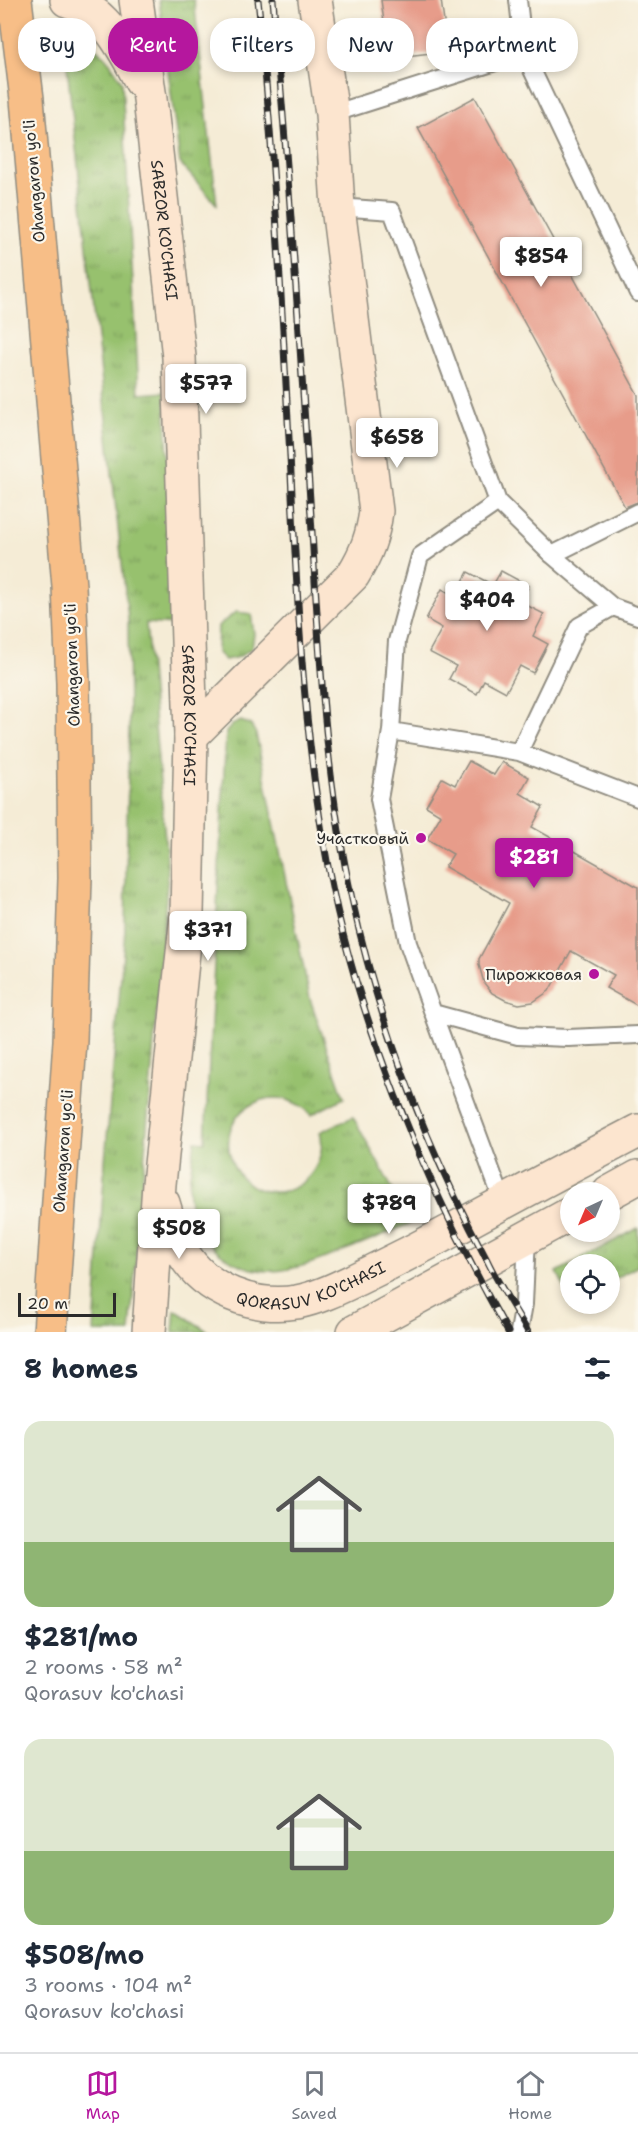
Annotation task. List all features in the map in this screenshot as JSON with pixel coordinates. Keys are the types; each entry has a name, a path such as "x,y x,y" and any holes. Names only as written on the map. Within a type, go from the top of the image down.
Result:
{"highway":[{"path":"0,5 15,0"},
{"name":"Ohangaron yoʻli","path":"15,0 27,99 69,586 73,683 75,878 70,1030 50,1332"}],"main road":[{"path":"67,0 87,8 99,17 114,34 150,99"},
{"name":"SABZOR KO'CHASI","path":"136,0 150,99 179,357 191,736 187,914 159,1184 149,1332"},
{"path":"191,736 353,575 370,545 376,511 338,207 332,114 315,0"},
{"name":"QORASUV KO'CHASI","path":"159,1184 171,1231 184,1255 211,1282 229,1293 247,1299 273,1303 299,1301 331,1291 392,1262 638,1131"},
{"path":"620,1187 638,1177"},
{"path":"354,1332 560,1219"}],"lane":[{"path":"518,0 520,18"},
{"path":"332,114 464,72"},
{"path":"533,72 638,293"},
{"path":"338,207 392,211 498,502 552,555 613,607 638,616"},
{"path":"498,502 420,556 397,641 391,730 379,799 408,943 503,1203"},
{"path":"552,555 638,512"},
{"path":"519,752 579,626 613,607"},
{"path":"391,730 519,752 638,798"},
{"path":"433,1012 518,1036 568,1038 638,1035"},
{"path":"519,1332 524,1304 527,1237"}],"green space":[{"path":"159,0 194,0 196,18 161,18"},
{"path":"198,36 217,205 180,163 168,72 198,72"},
{"path":"96,48 108,60 108,72 117,72 122,82 139,394 165,392 175,625 146,623 168,873 130,1332 94,1332 105,1161 125,930 129,725 128,618 68,72 96,72"},
{"path":"236,612 251,614 254,634 252,648 239,657 225,660 217,652 218,626"},
{"path":"241,721 251,725 256,734 310,999 344,1098 311,1115 295,1103 277,1098 257,1102 242,1111 233,1124 229,1138 230,1153 235,1168 244,1180 257,1189 274,1192 295,1187 312,1173 317,1164 321,1154 320,1132 353,1117 411,1223 314,1262 280,1270 263,1271 247,1268 231,1261 215,1249 197,1225 189,1196 195,1141 205,1142 226,732 232,725"},
{"path":"638,1228 638,1266 620,1276 620,1254 590,1254 612,1242 620,1242 620,1238"},
{"path":"175,1310 209,1332 173,1332"}],"building":[{"path":"381,0 441,0 443,18 426,18 426,54 414,55 414,18 383,18"},
{"path":"475,97 638,395 638,502 625,507 418,128"},
{"path":"501,571 529,586 520,602 544,614 533,636 548,644 533,673 520,666 506,692 484,680 477,694 449,679 456,666 429,652 442,628 426,619 442,589 455,596 468,572 493,585"},
{"path":"469,761 494,775 502,762 529,777 520,793 543,807 532,827 638,887 638,1006 606,988 614,975 571,951 549,991 533,1002 519,1004 505,1000 492,993 484,983 479,959 509,903 445,867 453,854 427,839 441,815 426,806 442,778 455,785"}],"railway":[{"path":"258,0 278,237 302,660 311,752 324,844 353,970 395,1096 448,1217 508,1332"},
{"path":"273,0 294,258 324,709 343,852 363,946 407,1084 444,1174 496,1278 528,1332"}],"place":[{"name":"Участковый","path":"421,838"},
{"name":"Пирожковая","path":"594,974"}]}
